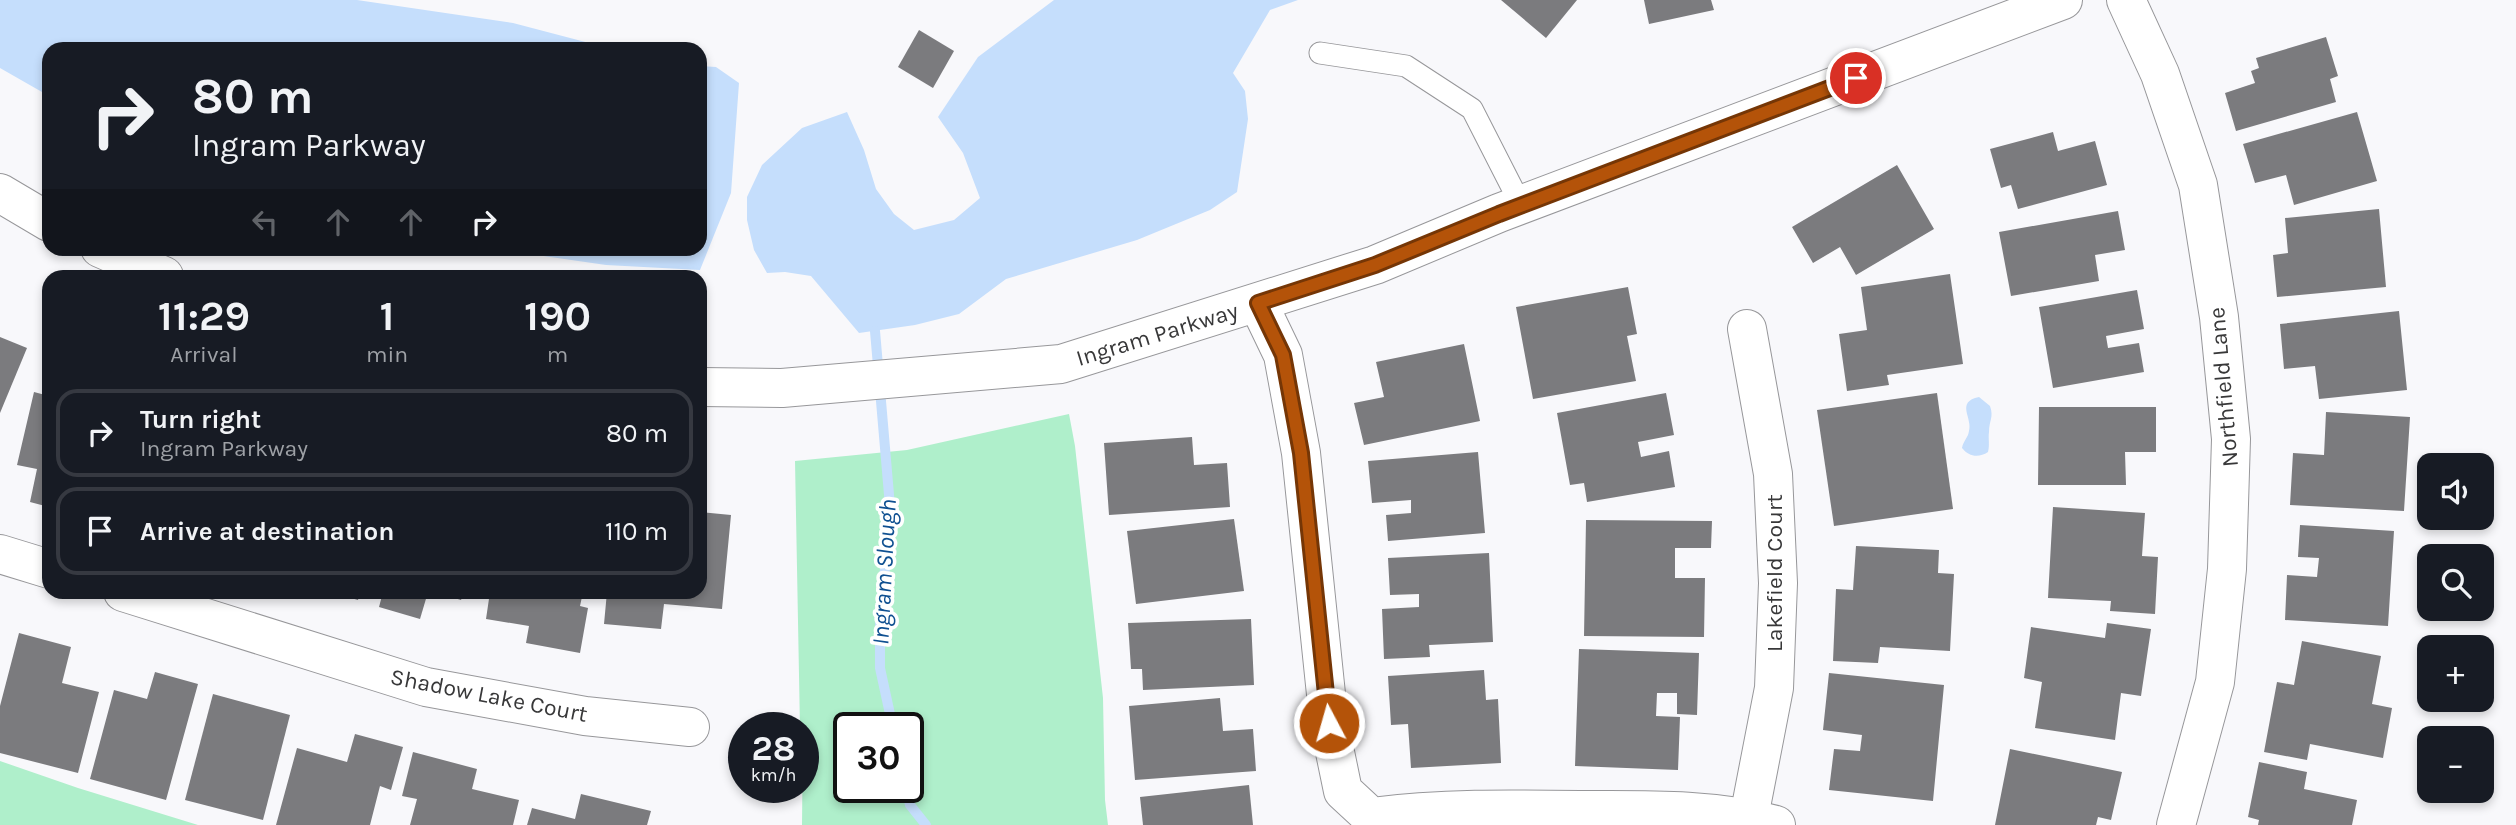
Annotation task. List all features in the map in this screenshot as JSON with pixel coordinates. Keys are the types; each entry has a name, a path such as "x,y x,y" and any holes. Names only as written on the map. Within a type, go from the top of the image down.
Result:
{"street":[{"name":"Ingram Parkway","path":"707,387 782,387 1061,364 1375,265 1521,205 2063,0"},
{"name":"Northfield Lane","path":"2126,0 2160,74 2198,186 2219,317 2231,439 2227,569 2215,682 2176,825"},
{"path":"0,193 42,218"},
{"path":"118,256 150,270"},
{"path":"1258,303 1283,355 1301,453 1329,723 1343,791 1371,817 1422,810 1653,810 1763,821"},
{"name":"Lakefield Court","path":"1747,329 1773,474 1778,583 1774,688 1763,821"},
{"path":"0,554 42,567"},
{"name":"Shadow Lake Court","path":"173,599 215,605 426,687 585,716 690,727"}],"lane":[{"path":"1320,53 1406,66 1472,109 1521,205"}],"green space":[{"path":"1069,414 1075,446 1103,698 1108,825 802,825 802,803 819,803 819,712 800,712 795,461 907,450"},
{"path":"0,761 78,788 198,825 0,825"}],"water":[{"path":"0,0 357,0 513,23 585,42 42,42 42,92 0,68"},
{"path":"1054,0 1298,0 1270,10 1233,73 1245,91 1248,119 1237,192 1210,210 1137,240 1006,279 959,314 915,325 859,333 811,276 785,272 767,273 754,250 747,220 747,197 762,165 802,128 847,112 864,150 876,189 894,214 914,230 954,220 980,198 963,153 938,117 978,57"},
{"path":"707,66 716,67 739,83 731,193 707,253"},
{"path":"544,256 706,256 700,270 606,265"},
{"path":"1979,397 1991,410 1989,446 1988,452 1974,456 1962,448 1970,426 1966,407 1972,399"}],"building":[{"path":"1501,0 1577,0 1546,38"},
{"path":"1644,0 1711,0 1714,10 1649,24"},
{"path":"919,30 954,51 933,88 898,67"},
{"path":"2326,37 2338,76 2330,79 2336,102 2236,131 2225,93 2255,83 2251,71 2259,68 2256,58"},
{"path":"2357,112 2377,181 2294,205 2286,175 2255,183 2243,144"},
{"path":"2053,132 2058,151 2095,141 2107,185 2018,209 2011,185 2001,188 1990,149"},
{"path":"1897,165 1934,229 1856,275 1840,247 1813,263 1792,227"},
{"path":"2379,209 2386,287 2277,297 2273,255 2288,253 2285,218"},
{"path":"2118,211 2125,250 2095,255 2099,281 2011,296 1999,232"},
{"path":"1950,274 1963,364 1887,375 1889,385 1847,391 1839,334 1867,330 1861,287"},
{"path":"1628,287 1637,334 1627,336 1636,381 1533,399 1516,307"},
{"path":"2137,290 2144,329 2106,336 2108,348 2139,343 2144,372 2053,388 2039,307"},
{"path":"2399,311 2407,390 2319,399 2315,366 2284,369 2280,324"},
{"path":"0,337 27,348 0,413"},
{"path":"1464,344 1480,421 1364,445 1354,403 1384,397 1376,362"},
{"path":"34,392 42,394 42,505 30,502 37,469 17,465"},
{"path":"1666,393 1674,435 1638,442 1641,457 1669,451 1675,487 1587,502 1584,483 1570,485 1557,413"},
{"path":"1937,393 1953,509 1834,526 1817,410"},
{"path":"2039,407 2156,407 2156,452 2125,452 2126,485 2038,485"},
{"path":"2326,412 2410,417 2404,511 2290,505 2293,453 2324,455"},
{"path":"1192,437 1194,465 1227,463 1230,507 1109,515 1104,443"},
{"path":"1478,452 1485,533 1388,541 1386,515 1411,513 1411,500 1372,503 1368,461"},
{"path":"2053,507 2145,513 2142,556 2158,557 2155,614 2110,611 2111,601 2048,598"},
{"path":"707,513 731,515 722,609 664,604 661,629 604,624 606,599 707,599"},
{"path":"1234,519 1244,591 1136,604 1127,531"},
{"path":"1586,520 1712,521 1711,548 1675,548 1675,578 1705,578 1704,637 1584,636"},
{"path":"2300,525 2394,531 2388,626 2285,620 2287,575 2317,577 2319,558 2298,557"},
{"path":"1856,546 1939,550 1938,573 1954,574 1950,651 1880,647 1878,663 1833,661 1836,589 1853,590"},
{"path":"1489,553 1493,642 1429,645 1430,657 1384,659 1382,609 1419,607 1419,594 1390,595 1388,558"},
{"path":"381,599 426,599 420,619 379,607"},
{"path":"489,599 582,599 580,606 588,608 580,653 526,643 529,626 486,619"},
{"path":"1251,619 1254,685 1143,690 1142,669 1131,669 1128,623"},
{"path":"2107,623 2151,629 2141,696 2121,693 2115,740 2035,728 2042,682 2024,678 2031,627 2105,638"},
{"path":"19,633 71,647 62,683 99,692 78,773 0,753 0,706"},
{"path":"2302,641 2381,656 2372,704 2392,708 2383,758 2310,744 2307,760 2264,752 2277,682 2294,685"},
{"path":"1579,649 1699,653 1697,715 1677,714 1677,693 1657,693 1656,716 1680,717 1678,770 1575,766"},
{"path":"1484,670 1486,700 1498,699 1501,763 1411,768 1408,724 1391,725 1388,676"},
{"path":"155,672 198,684 166,800 90,779 114,690 147,699"},
{"path":"1829,673 1944,685 1933,801 1829,790 1834,749 1860,751 1862,735 1823,730"},
{"path":"213,694 290,715 263,820 185,800"},
{"path":"1220,698 1223,731 1253,729 1256,771 1135,780 1129,706"},
{"path":"355,734 403,747 391,790 380,786 370,825 276,825 297,748 347,762"},
{"path":"2010,749 2122,772 2111,820 2098,817 2096,825 1995,825"},
{"path":"413,752 477,769 472,789 519,800 513,825 410,825 417,799 402,796"},
{"path":"2259,762 2307,772 2304,789 2357,800 2352,825 2258,825 2259,820 2248,817"},
{"path":"1249,785 1253,825 1143,825 1140,797"},
{"path":"581,794 651,811 647,825 527,825 532,808 575,819"}],"waterway":[{"name":"Ingram Slough","path":"875,331 891,518 880,611 880,668 890,712"},
{"name":"Ingram Slough","path":"910,803 926,825"}],"route":[{"path":"1329,723 1301,453 1283,355 1258,303 1375,265 1499,214 1856,78"}]}
